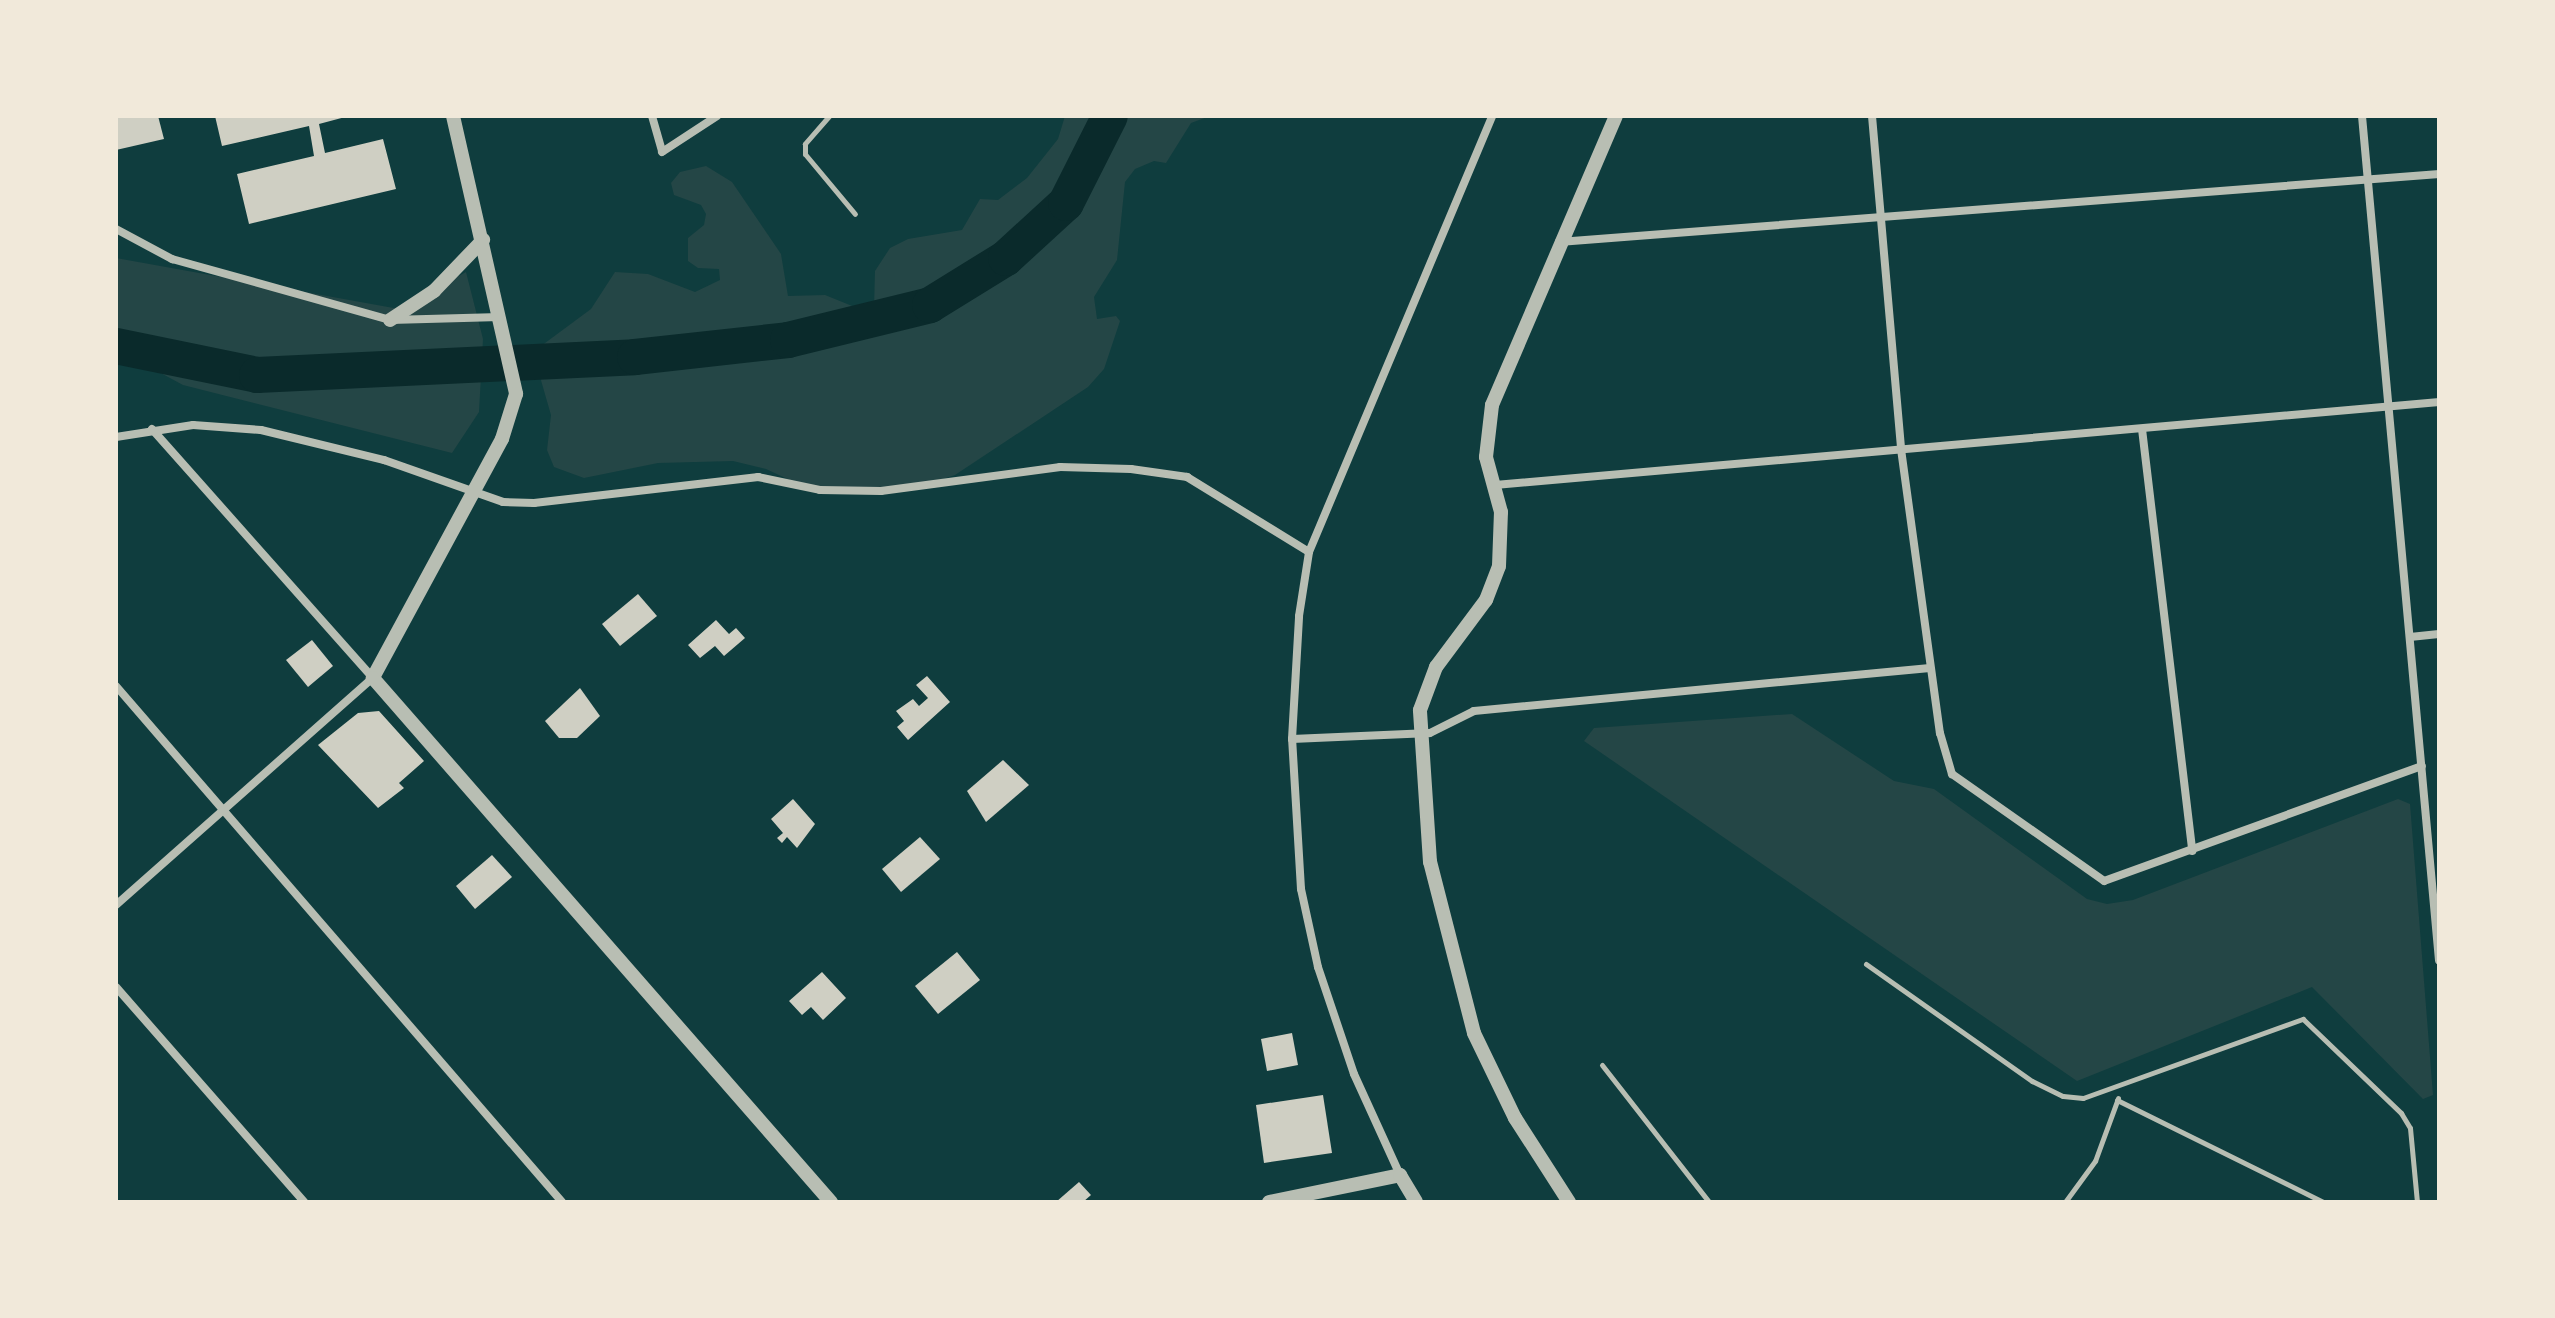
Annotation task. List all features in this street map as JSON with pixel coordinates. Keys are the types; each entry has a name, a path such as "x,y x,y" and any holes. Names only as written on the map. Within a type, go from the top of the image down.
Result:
{"street":[{"path":"116,905 373,678 502,439 516,394 505,333 453,116"},
{"path":"652,116 662,152 717,116"},
{"path":"1416,1202 1400,1175 1354,1074 1318,967 1301,889 1292,739 1309,552 1492,116"},
{"path":"1569,1202 1515,1118 1474,1033 1430,862 1420,734 1425,690 1436,667 1486,600 1499,566 1502,537 1495,485 1486,457 1492,405 1559,242 1616,116"},
{"path":"1872,116 1901,449 1930,668 1952,774 2104,881 2422,766"},
{"path":"2362,116 2438,921 2439,960"},
{"path":"1559,242 1880,221 2439,174"},
{"path":"116,229 172,259 390,320 500,317"},
{"path":"390,320 434,291 483,240"},
{"path":"1495,485 2439,402"},
{"path":"116,437 193,425 261,430 384,460 503,502 534,503 758,477 820,490 881,491 1060,467 1131,469 1187,477 1309,552"},
{"path":"152,429 831,1202"},
{"path":"2142,429 2192,851"},
{"path":"2410,637 2439,634"},
{"path":"1292,739 1420,734 1474,711 1930,668"},
{"path":"116,686 562,1202"},
{"path":"116,987 304,1202"},
{"path":"1269,1202 1400,1175"}],"lane":[{"path":"829,116 805,144 805,154 855,214"},
{"path":"1866,964 2032,1081 2063,1096 2083,1098 2120,1089 2303,1019 2401,1113 2410,1128 2417,1202"},
{"path":"1602,1065 1709,1202"},
{"path":"2065,1202 2095,1161 2120,1089"},
{"path":"2117,1100 2323,1202"}],"shaded area":[{"path":"1065,116 1210,116 1191,123 1166,163 1154,161 1135,169 1125,182 1117,260 1094,297 1097,319 1116,316 1120,321 1104,369 1088,387 955,475 907,491 820,494 766,469 733,461 658,463 584,478 554,467 547,450 551,415 536,363 541,346 591,309 615,272 648,274 695,292 720,280 719,269 698,268 688,261 688,238 704,225 706,214 701,205 674,195 671,183 680,172 706,166 732,182 781,254 788,296 825,295 867,312 874,308 875,271 890,248 908,239 962,230 980,199 998,200 1027,178 1058,139"},
{"path":"116,258 399,309 466,272 483,339 479,412 452,453 183,385 116,349"},
{"path":"1792,714 1894,781 1934,789 2087,899 2107,904 2133,900 2398,799 2410,804 2433,1095 2423,1099 2312,987 2077,1081 1584,741 1594,728"}],"building":[{"path":"116,116 158,116 164,139 116,150"},
{"path":"215,116 349,116 319,124 325,153 383,139 396,189 249,224 237,174 314,156 309,126 222,146"},
{"path":"638,594 657,616 620,646 602,624"},
{"path":"716,620 729,634 736,628 745,638 724,656 715,646 700,658 688,645"},
{"path":"312,640 333,666 308,687 286,660"},
{"path":"927,676 950,702 908,740 897,727 904,721 896,711 913,699 919,706 928,698 916,685"},
{"path":"580,688 600,716 577,738 559,738 545,721"},
{"path":"379,711 424,761 399,783 404,788 378,808 318,745 358,713"},
{"path":"1003,760 1029,785 986,822 967,791"},
{"path":"793,799 815,824 797,848 787,837 782,843 777,838 783,833 771,819"},
{"path":"920,837 940,859 901,892 882,869"},
{"path":"492,855 512,877 475,909 456,886"},
{"path":"957,952 980,980 938,1014 915,986"},
{"path":"822,972 846,998 823,1020 811,1007 802,1015 789,1001"},
{"path":"1292,1033 1298,1065 1267,1071 1261,1039"},
{"path":"1323,1095 1332,1153 1264,1163 1256,1105"},
{"path":"1079,1182 1091,1195 1083,1202 1056,1202"}],"waterway":[{"path":"116,346 257,375 635,357 788,340 930,305 1006,258 1066,203 1110,116"}]}
